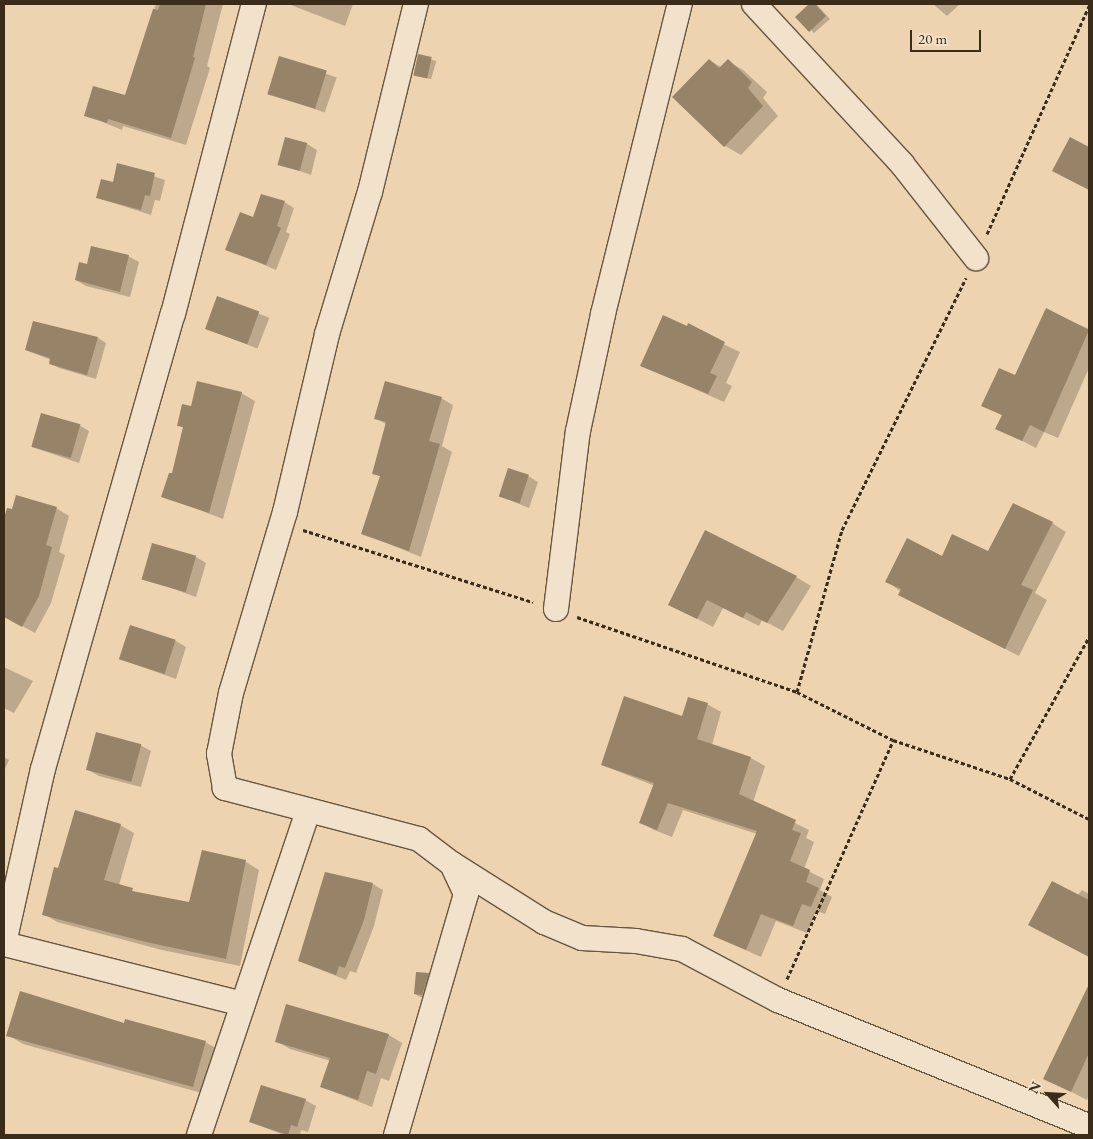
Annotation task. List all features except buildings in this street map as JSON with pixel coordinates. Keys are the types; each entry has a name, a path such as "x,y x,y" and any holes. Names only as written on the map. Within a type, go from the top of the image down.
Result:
{"street":[{"path":"243,1004 4,943 43,770 172,314 254,4"},
{"path":"416,4 370,192 328,334 282,524 231,694 218,754 225,788 418,839 452,864 552,925 582,938 636,941 682,949 778,1000 1089,1126"},
{"path":"556,609 578,431 603,314 680,4"},
{"path":"754,4 902,164 976,258"},
{"path":"199,1135 308,811"},
{"path":"396,1135 466,894 452,864"}],"path":[{"path":"797,692 842,530 976,258 1089,6"},
{"path":"282,524 556,609 797,692 893,740 1010,779 1089,819"},
{"path":"1010,779 1089,637"},
{"path":"778,1000 893,740"}]}
